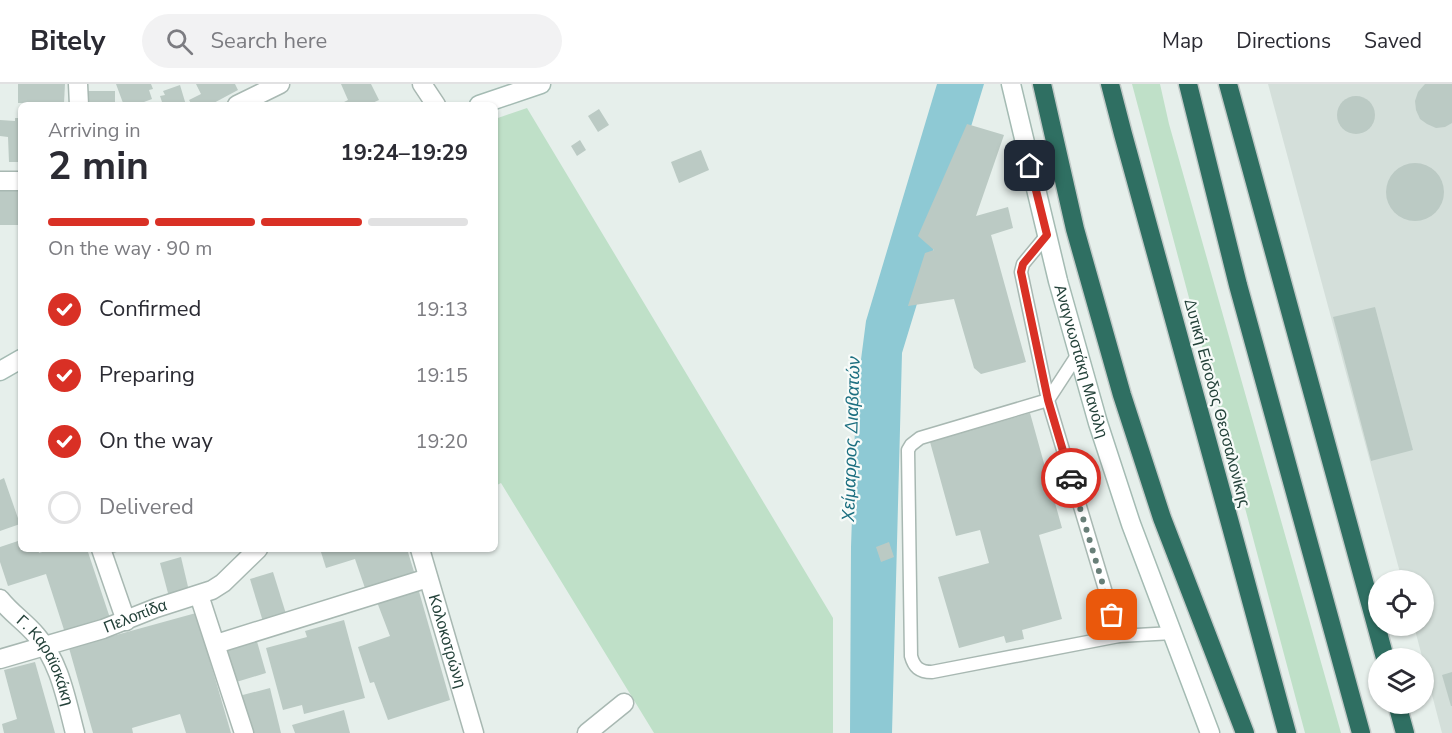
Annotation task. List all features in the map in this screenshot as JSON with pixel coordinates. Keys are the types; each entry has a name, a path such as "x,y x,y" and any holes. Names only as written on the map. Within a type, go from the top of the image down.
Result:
{"highway":[{"path":"1042,84 1075,229 1122,395 1162,518 1245,733"},
{"name":"Δυτική Είσοδος Θεσσαλονίκης","path":"1110,84 1287,733"},
{"path":"1188,84 1238,285 1361,733"},
{"path":"1228,84 1382,648"},
{"path":"1400,714 1405,733"}],"street":[{"path":"78,84 79,102"},
{"path":"243,102 280,84"},
{"path":"422,84 434,102"},
{"path":"488,102 541,84"},
{"name":"Αναγνωστάκη Μανόλη","path":"1011,84 1058,281 1098,423 1131,524 1210,733"},
{"path":"0,181 18,182"},
{"path":"0,371 18,360"},
{"path":"102,552 126,621"},
{"name":"Πελοπίδα","path":"0,659 93,633 156,608 200,595 219,587 255,552"},
{"name":"Κολοκοτρώνη","path":"421,552 474,733"},
{"path":"216,644 428,578"},
{"path":"200,595 244,733"},
{"name":"Γ. Καραϊσκάκη","path":"0,599 30,628 45,646 54,662 75,733"},
{"path":"587,733 624,703"}],"lane":[{"path":"1047,235 1023,264 1021,272 1048,400 1119,636"},
{"path":"1078,354 1048,400 920,438 911,445 908,455 911,656 913,663 917,669 932,672 1119,636 1173,633"}],"shaded area":[{"path":"1268,84 1452,84 1452,733 1442,733 1434,702 1434,648 1420,648 1417,636 1434,636 1434,570 1399,570"}],"green space":[{"path":"1132,84 1160,84 1169,124 1341,733 1305,733"},
{"path":"527,108 833,618 833,733 654,733 501,483 498,484 498,118"}],"water":[{"path":"937,84 984,84 902,353 892,733 850,733 851,547 856,398 866,321"}],"building":[{"path":"18,84 65,84 64,102 18,102"},
{"path":"116,84 151,84 153,89 149,90 152,99 144,102 123,102"},
{"path":"196,84 235,84 238,90 216,102 190,102 189,100 201,94"},
{"path":"341,84 371,84 379,100 344,102 348,100"},
{"path":"1425,84 1452,84 1452,123 1436,128 1420,119 1415,101 1418,92"},
{"path":"180,85 185,102 162,102 160,96 165,95 163,91"},
{"path":"84,91 115,91 115,102 84,102"},
{"path":"1356,96 1370,101 1375,115 1370,129 1356,134 1342,129 1337,115 1342,101"},
{"path":"599,109 609,125 598,132 588,116"},
{"path":"15,118 18,118 18,162 9,162 8,137 0,136 0,120 15,121"},
{"path":"967,124 1004,135 976,216 1008,207 1013,228 991,235 1026,362 981,374 974,368 954,299 908,306 925,253 934,250 918,236"},
{"path":"580,140 586,150 577,156 571,146"},
{"path":"701,150 709,170 679,183 671,162"},
{"path":"1409,163 1421,163 1436,171 1444,186 1444,198 1436,213 1421,221 1409,221 1394,213 1386,198 1386,186 1394,171"},
{"path":"0,188 18,189 18,225 0,225"},
{"path":"1375,307 1413,450 1371,461 1333,317"},
{"path":"1030,413 1062,528 1039,535 1062,619 1022,630 1024,639 1006,643 1004,636 959,648 938,577 989,563 980,530 956,536 930,442"},
{"path":"4,478 18,518 18,525 0,531 0,480"},
{"path":"18,541 18,552 88,552 111,621 66,636 46,574 8,586 0,562 0,547"},
{"path":"889,542 894,557 881,562 876,547"},
{"path":"104,552 117,552 106,556"},
{"path":"321,552 408,552 415,575 366,591 355,559 326,568"},
{"path":"181,557 189,591 169,597 160,563"},
{"path":"273,572 287,617 264,625 250,579"},
{"path":"418,588 450,700 388,720 374,682 370,683 358,647 390,636 377,602"},
{"path":"196,613 231,733 186,733 180,714 132,728 133,733 93,733 69,648"},
{"path":"344,620 365,698 304,714 302,705 283,710 266,648 307,637 305,631"},
{"path":"256,638 266,673 233,683 223,648"},
{"path":"35,662 55,733 4,733 2,724 17,719 4,670"},
{"path":"1452,672 1452,706 1451,706 1442,675"},
{"path":"270,688 281,733 250,733 239,696"},
{"path":"344,710 350,733 295,733 292,725"}],"way so far":[{"path":"1071,478 1112,615"}],"route":[{"path":"1030,166 1047,235 1023,264 1021,272 1048,400 1071,478"}],"water label":[{"name":"Χείμαρρος Διαβατών","path":"851,439"}]}
